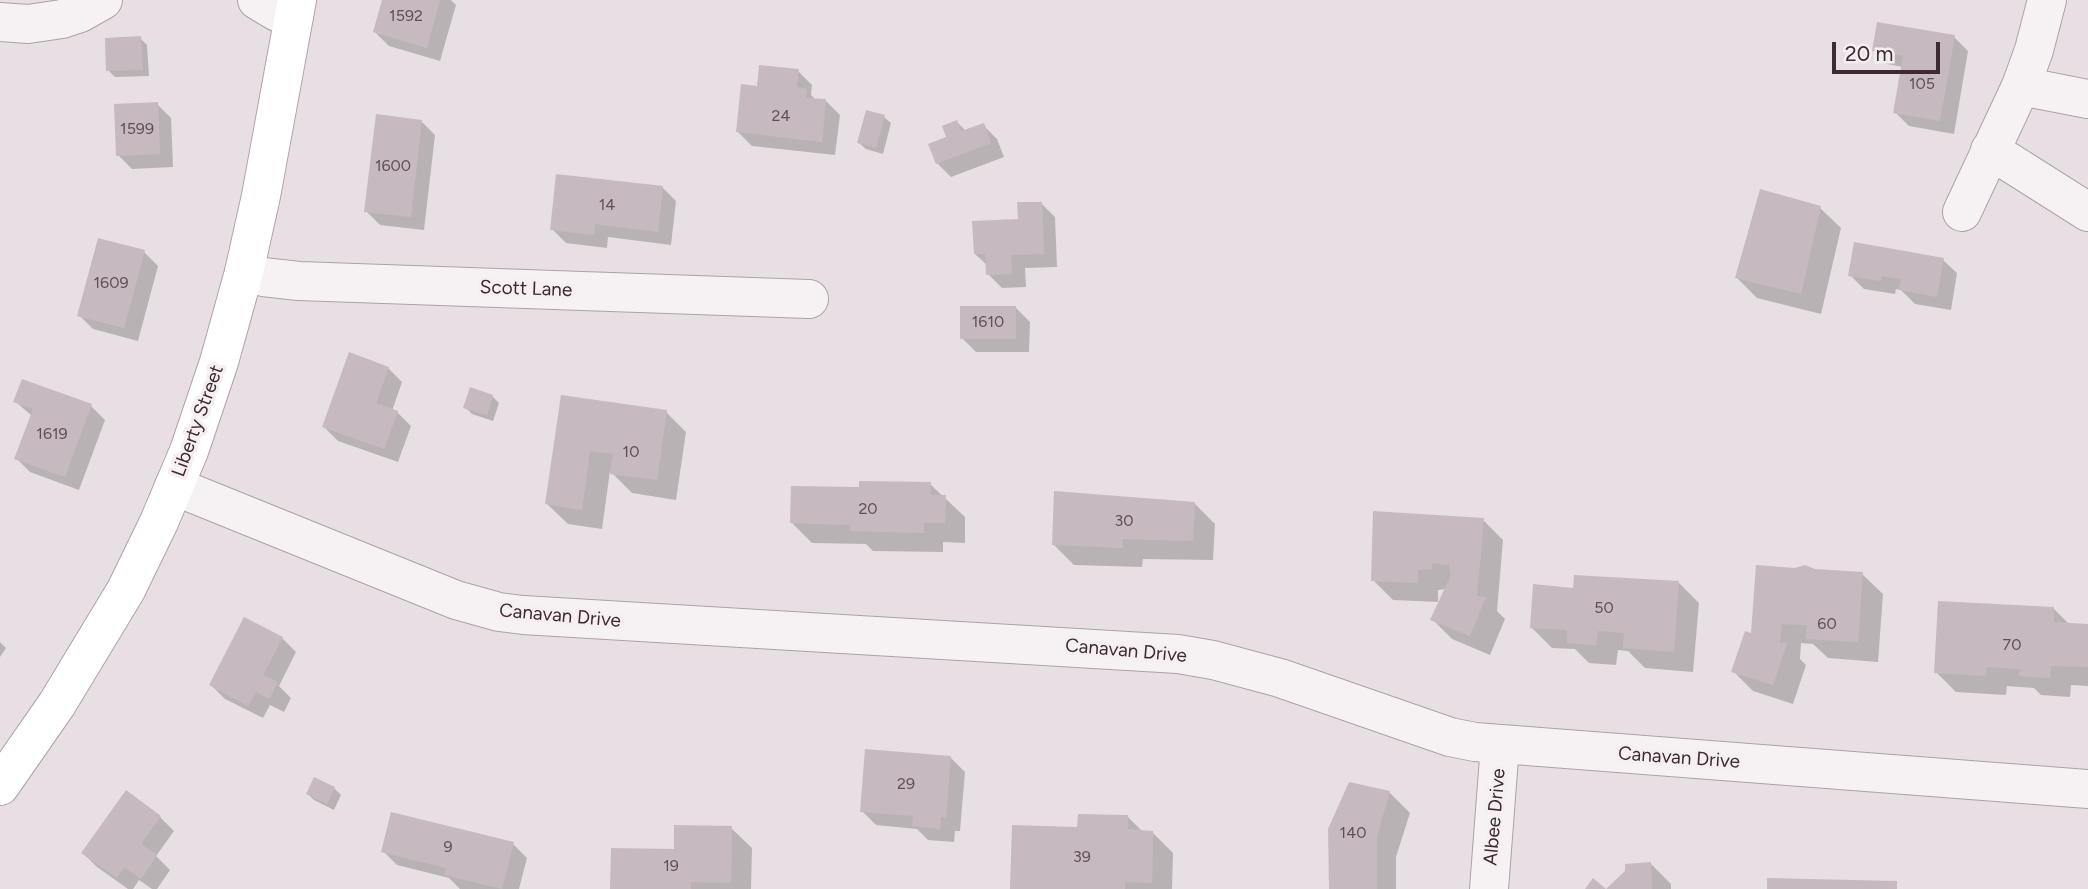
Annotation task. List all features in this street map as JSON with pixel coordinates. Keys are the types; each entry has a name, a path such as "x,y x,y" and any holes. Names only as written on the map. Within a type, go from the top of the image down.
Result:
{"main road":[{"name":"Liberty Street","path":"0,786 57,704 104,629 144,555 196,431 216,374 244,272 261,196 295,8"}],"street":[{"path":"0,22 28,24 53,21 80,13 103,0"},
{"name":"Liberty Street","path":"257,0 277,12 295,8"},
{"path":"1962,212 2021,86 2047,0"},
{"path":"2021,86 2088,99"},
{"path":"1990,150 2088,212"},
{"name":"Scott Lane","path":"244,272 299,281 809,299"},
{"name":"Canavan Drive","path":"174,486 456,600 499,612 1178,654 1213,660 1280,678 1450,737 1500,745 2088,789"},
{"name":"Albee Drive","path":"1489,889 1500,745"}],"building":[{"path":"382,0 440,0 427,48 373,32"},
{"path":"1877,22 1955,35 1940,121 1893,113 1903,56 1872,51"},
{"path":"141,36 143,70 106,71 105,38"},
{"path":"759,65 799,69 797,87 807,89 806,98 826,99 822,142 736,132 741,84 757,86"},
{"path":"158,102 160,154 116,156 114,104"},
{"path":"866,110 885,115 876,148 857,143"},
{"path":"376,114 422,120 411,217 364,212"},
{"path":"957,120 961,131 984,123 991,143 936,164 928,144 946,137 942,126"},
{"path":"556,174 663,186 658,232 595,224 594,235 550,230"},
{"path":"1760,189 1821,206 1801,294 1735,278"},
{"path":"1017,202 1042,202 1044,254 1011,255 1012,274 986,275 985,254 974,254 972,221 1018,219"},
{"path":"98,238 145,250 124,328 77,316"},
{"path":"1854,242 1944,258 1937,297 1899,290 1901,279 1882,276 1881,281 1848,276"},
{"path":"960,306 1016,306 1016,339 960,339"},
{"path":"349,352 389,367 376,403 398,411 384,449 322,427"},
{"path":"22,379 92,404 65,477 14,459 33,409 13,402"},
{"path":"470,387 493,395 487,415 463,408"},
{"path":"561,395 667,410 657,480 610,474 613,454 590,451 582,510 545,504"},
{"path":"859,481 931,482 930,495 946,495 945,523 924,523 924,533 850,531 850,525 790,523 791,486 859,487"},
{"path":"1054,491 1195,502 1193,541 1123,539 1123,548 1052,545"},
{"path":"1373,511 1484,518 1477,596 1486,597 1470,636 1430,620 1451,575 1449,565 1432,563 1432,569 1418,570 1418,583 1371,581"},
{"path":"1756,565 1795,568 1805,565 1815,569 1863,572 1858,642 1806,639 1807,625 1782,624 1780,643 1787,643 1773,685 1731,672 1745,631 1751,633"},
{"path":"1574,575 1679,581 1674,652 1623,648 1624,633 1598,631 1596,645 1567,643 1567,630 1530,628 1533,584 1573,588"},
{"path":"1938,601 2054,607 2054,622 2088,624 2088,667 2051,666 2050,678 2019,676 2020,669 1987,667 1986,676 1934,673"},
{"path":"244,617 283,637 263,675 278,682 269,699 256,692 248,706 209,685"},
{"path":"865,749 951,756 946,818 941,817 940,829 912,826 913,816 860,812"},
{"path":"314,777 335,787 327,804 306,794"},
{"path":"1349,782 1390,791 1377,836 1377,889 1329,889 1328,829"},
{"path":"126,790 161,816 141,844 157,855 141,879 124,867 117,878 81,853"},
{"path":"391,812 514,842 502,889 444,875 446,868 381,852"},
{"path":"1078,814 1128,815 1128,829 1153,831 1152,883 1125,882 1125,889 1010,889 1012,825 1077,827"},
{"path":"674,825 732,826 731,883 691,882 691,889 610,889 611,848 674,849"},
{"path":"1651,862 1652,889 1606,889 1625,871 1625,864"},
{"path":"1593,878 1606,889 1585,889"},
{"path":"1767,878 1897,881 1897,889 1767,889"}]}
